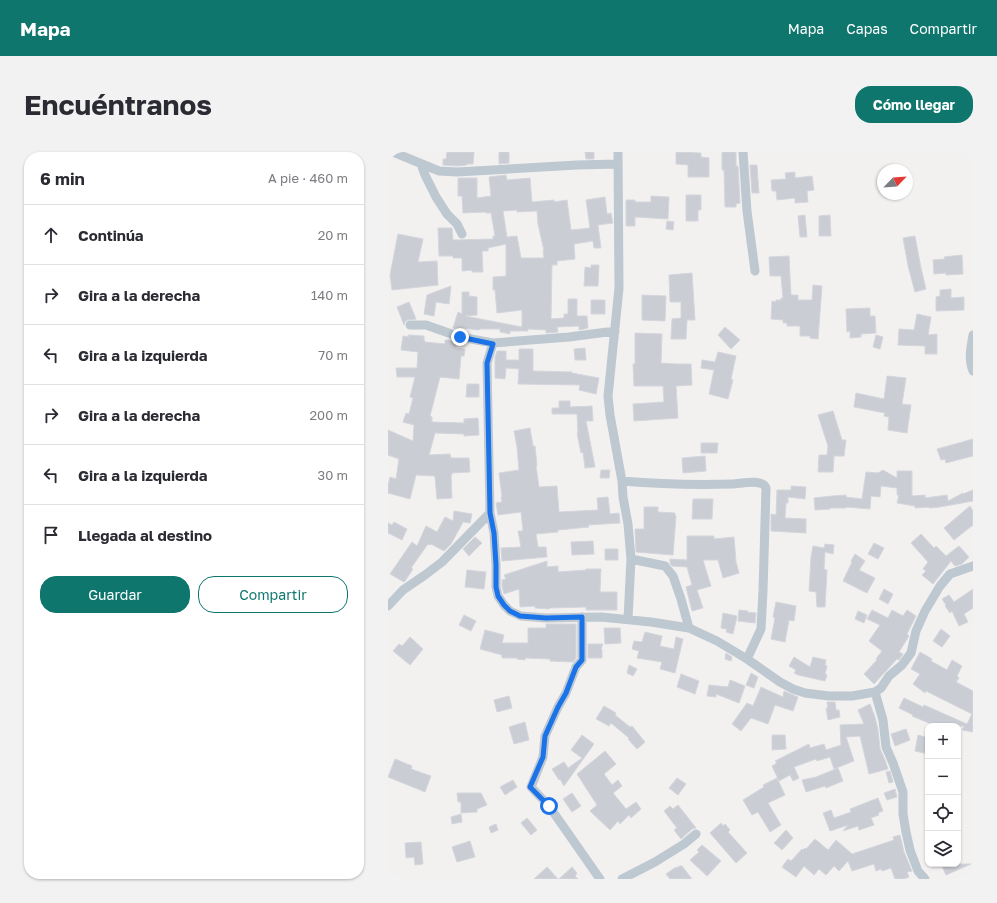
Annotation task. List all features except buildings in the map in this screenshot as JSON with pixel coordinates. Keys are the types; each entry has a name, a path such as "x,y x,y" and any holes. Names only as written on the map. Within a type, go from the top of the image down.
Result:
{"street":[{"path":"393,152 439,171 457,172 618,164"},
{"path":"618,152 619,288 608,396 628,524 631,559 628,619"},
{"path":"743,152 747,211 755,271"},
{"path":"421,164 436,197 447,214 457,224 462,234"},
{"path":"430,183 439,171"},
{"path":"410,325 426,325 460,337 493,344 615,331"},
{"path":"973,335 970,350 970,364 973,371"},
{"path":"493,344 487,363 490,513 494,533 496,587 498,596 504,605 510,611 520,616 546,618 601,617 628,619 689,628 717,641 793,689 805,693 829,696 852,696 875,692 889,676 902,665 911,652 916,631 925,611 940,586 950,574 973,566"},
{"path":"622,481 702,485 754,482 762,483 764,485 766,488 763,591 760,629 747,659"},
{"path":"388,606 403,590 442,562 490,513"},
{"path":"631,559 665,566 673,576 689,628"},
{"path":"582,617 582,660 576,667 566,693 545,736 543,757 530,787 549,806 600,879"},
{"path":"875,692 883,720 886,747 903,792 903,814 910,850 918,871 925,879"},
{"path":"622,879 655,862 684,844 696,834"}],"route":[{"path":"460,337 480,340 493,344 487,363 490,513 494,533 496,587 498,596 510,611 520,616 546,618 582,617 582,660 576,667 566,693 545,736 543,757 530,787 549,806"}]}
